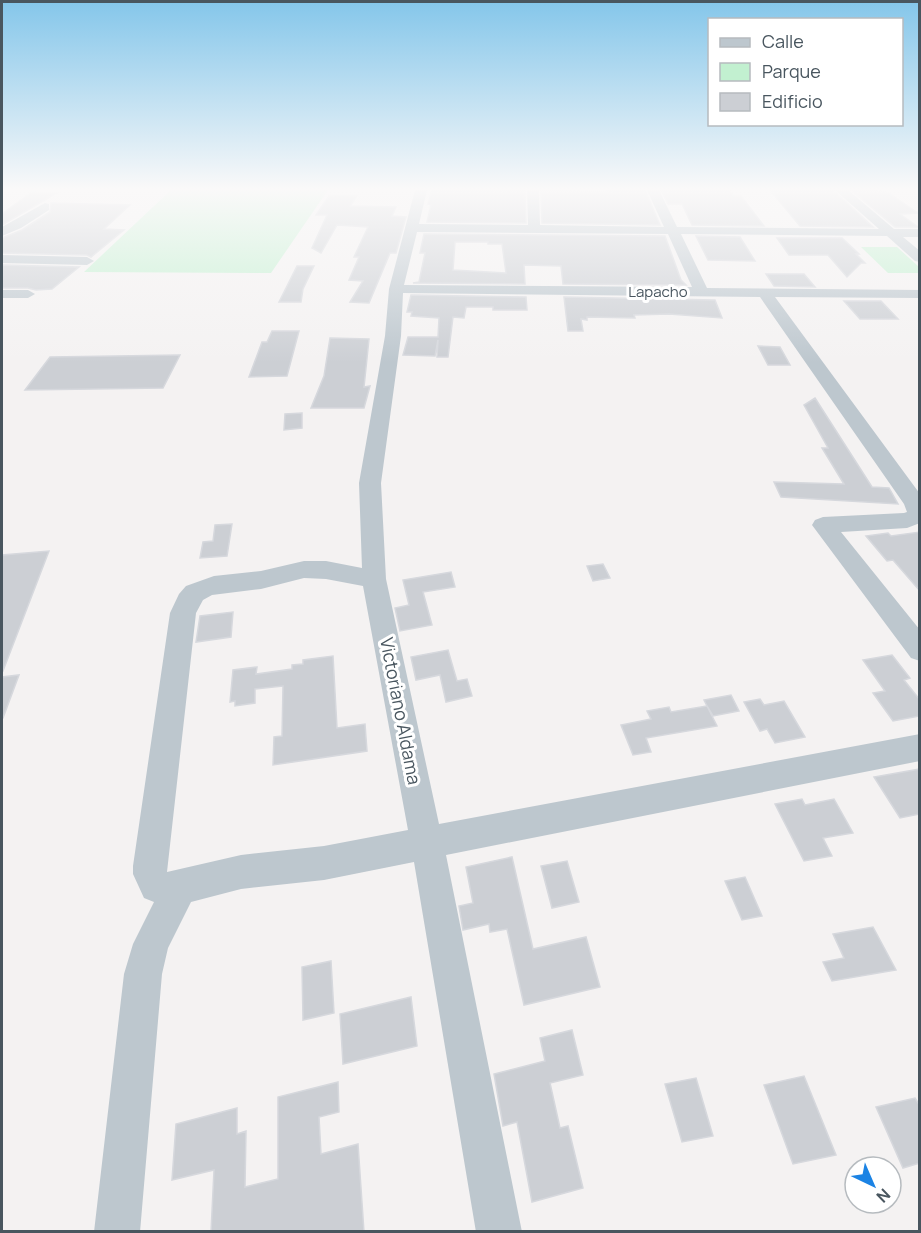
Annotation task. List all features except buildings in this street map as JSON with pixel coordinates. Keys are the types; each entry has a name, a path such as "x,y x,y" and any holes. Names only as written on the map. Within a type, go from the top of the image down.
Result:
{"street":[{"name":"Victoriano Aldama","path":"407,248 396,289 393,336 370,483 374,579 427,843 499,1232"},
{"path":"680,248 701,291"},
{"path":"908,248 920,258"},
{"path":"2,259 87,261"},
{"name":"Lapacho","path":"396,289 920,294"},
{"path":"2,294 28,294"},
{"path":"765,294 915,503 919,515 907,520 823,525 920,650"},
{"path":"374,579 317,569 300,570 259,580 211,585 197,591 186,604 174,676 150,866 150,874 156,886 170,890 240,872 324,863 920,747"},
{"path":"117,1232 143,974 151,944 180,888"}],"green space":[{"path":"110,248 288,248 271,273 84,272"},
{"path":"862,248 898,248 919,267 919,273 888,273"}]}
